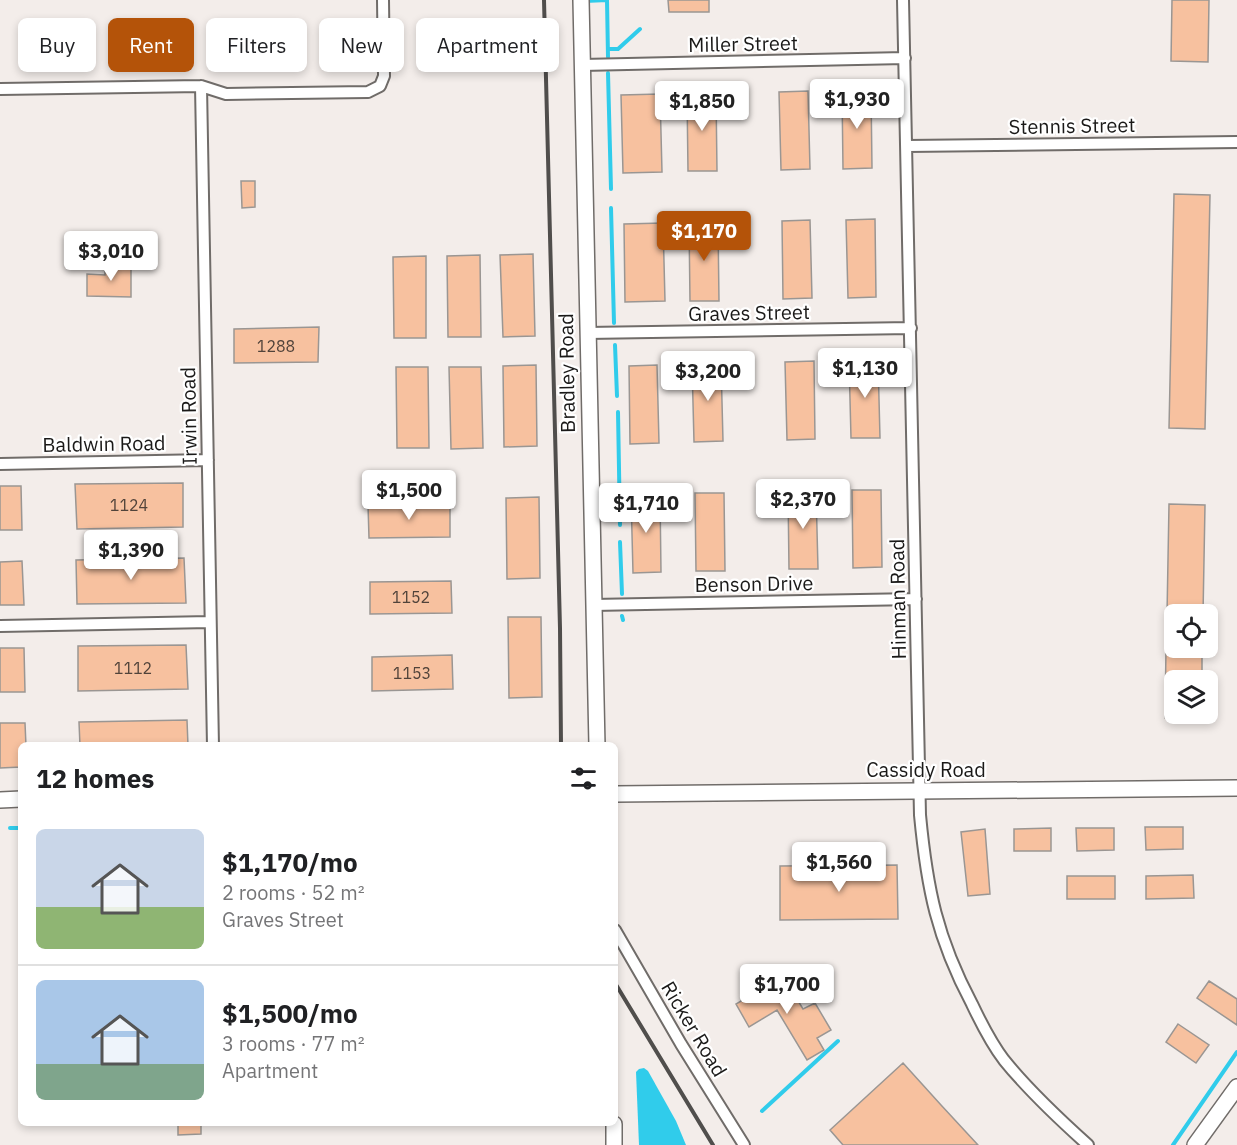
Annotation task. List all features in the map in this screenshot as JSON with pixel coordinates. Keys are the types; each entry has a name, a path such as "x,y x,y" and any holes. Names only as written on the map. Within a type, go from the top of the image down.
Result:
{"street":[{"path":"0,89 201,86 226,94 368,92 380,86 384,76 383,0"},
{"name":"Bradley Road","path":"581,0 597,742"},
{"name":"Hinman Road","path":"903,0 920,815 926,870 931,898 948,954 982,1024 1003,1058 1034,1094 1088,1145"},
{"name":"Miller Street","path":"582,65 904,58"},
{"name":"Irwin Road","path":"201,86 213,742"},
{"name":"Stennis Street","path":"907,146 1237,142"},
{"name":"Graves Street","path":"587,333 911,328"},
{"name":"Baldwin Road","path":"0,464 208,460"},
{"name":"Benson Drive","path":"593,605 916,599"},
{"path":"0,626 210,622"},
{"name":"Cassidy Road","path":"618,794 1237,788"},
{"path":"0,800 18,800"},
{"name":"Ricker Road","path":"618,935 681,1044 744,1145"},
{"path":"1195,1145 1237,1087"},
{"path":"614,1126 614,1145"}],"water":[{"path":"644,1068 648,1071 676,1121 686,1145 639,1145 636,1072"}],"building":[{"path":"668,0 709,0 709,12 669,12"},
{"path":"1172,0 1209,0 1208,62 1171,61"},
{"path":"871,90 872,168 843,169 842,91"},
{"path":"808,91 810,169 781,170 779,92"},
{"path":"716,93 717,171 688,171 687,94"},
{"path":"660,94 662,172 623,173 621,95"},
{"path":"241,181 255,181 255,207 242,208"},
{"path":"1174,194 1210,195 1205,429 1169,428"},
{"path":"875,219 876,297 848,298 846,220"},
{"path":"810,220 812,298 783,299 782,221"},
{"path":"663,223 665,301 625,302 624,224"},
{"path":"689,223 718,223 719,301 690,301"},
{"path":"533,254 535,336 503,337 500,255"},
{"path":"480,255 481,337 448,337 447,256"},
{"path":"426,256 426,338 394,338 393,257"},
{"path":"105,263 131,264 131,297 87,296 87,274 105,275"},
{"path":"319,327 318,362 234,363 234,329"},
{"path":"878,360 880,438 851,438 849,361"},
{"path":"814,361 815,439 787,440 785,362"},
{"path":"721,363 723,441 694,442 692,364"},
{"path":"536,365 537,446 504,447 503,366"},
{"path":"657,365 659,443 630,444 629,366"},
{"path":"396,367 428,367 429,448 397,448"},
{"path":"449,367 481,367 483,448 451,449"},
{"path":"183,483 183,527 77,529 75,484"},
{"path":"0,486 21,486 22,530 0,530"},
{"path":"852,490 881,490 882,567 853,568"},
{"path":"788,491 816,491 818,569 789,569"},
{"path":"695,493 724,493 725,571 696,571"},
{"path":"631,495 660,495 661,572 633,573"},
{"path":"539,497 540,578 507,579 506,498"},
{"path":"450,503 450,537 369,538 368,505"},
{"path":"1169,504 1205,505 1203,604 1167,604"},
{"path":"184,558 186,603 77,604 76,560"},
{"path":"22,561 24,605 0,605 0,562"},
{"path":"451,581 452,613 370,614 370,582"},
{"path":"508,617 541,617 542,697 509,698"},
{"path":"186,645 188,689 78,691 78,646"},
{"path":"0,648 24,648 25,692 0,692"},
{"path":"452,655 453,689 372,691 372,657"},
{"path":"1166,658 1202,658 1202,670 1166,670"},
{"path":"187,720 188,742 80,742 79,722"},
{"path":"0,723 25,723 26,742 18,742 18,767 0,768"},
{"path":"1145,827 1183,827 1183,849 1146,850"},
{"path":"1051,828 1051,851 1014,851 1014,829"},
{"path":"1076,828 1114,828 1114,850 1077,851"},
{"path":"985,829 990,894 968,896 961,832"},
{"path":"897,865 898,919 780,920 780,866"},
{"path":"1193,875 1194,898 1146,899 1146,876"},
{"path":"1067,876 1115,876 1115,899 1067,899"},
{"path":"783,976 803,1009 815,1003 831,1030 817,1038 824,1050 807,1060 777,1010 749,1027 736,1004"},
{"path":"1209,981 1237,999 1237,1025 1197,998"},
{"path":"1178,1024 1209,1045 1196,1063 1166,1042"},
{"path":"903,1063 978,1145 843,1145 830,1130"},
{"path":"178,1126 201,1126 201,1134 178,1135"}],"waterway":[{"path":"607,0 608,57"},
{"path":"585,1 607,0"},
{"path":"608,49 618,49 640,29"},
{"path":"608,73 611,189"},
{"path":"611,208 614,323"},
{"path":"615,345 617,396"},
{"path":"618,412 620,525"},
{"path":"620,542 622,594"},
{"path":"622,616 623,620"},
{"path":"10,828 18,828"},
{"path":"762,1111 838,1041"},
{"path":"1173,1145 1237,1052"}],"railway":[{"path":"544,0 561,742"},
{"path":"618,988 713,1145"}]}
